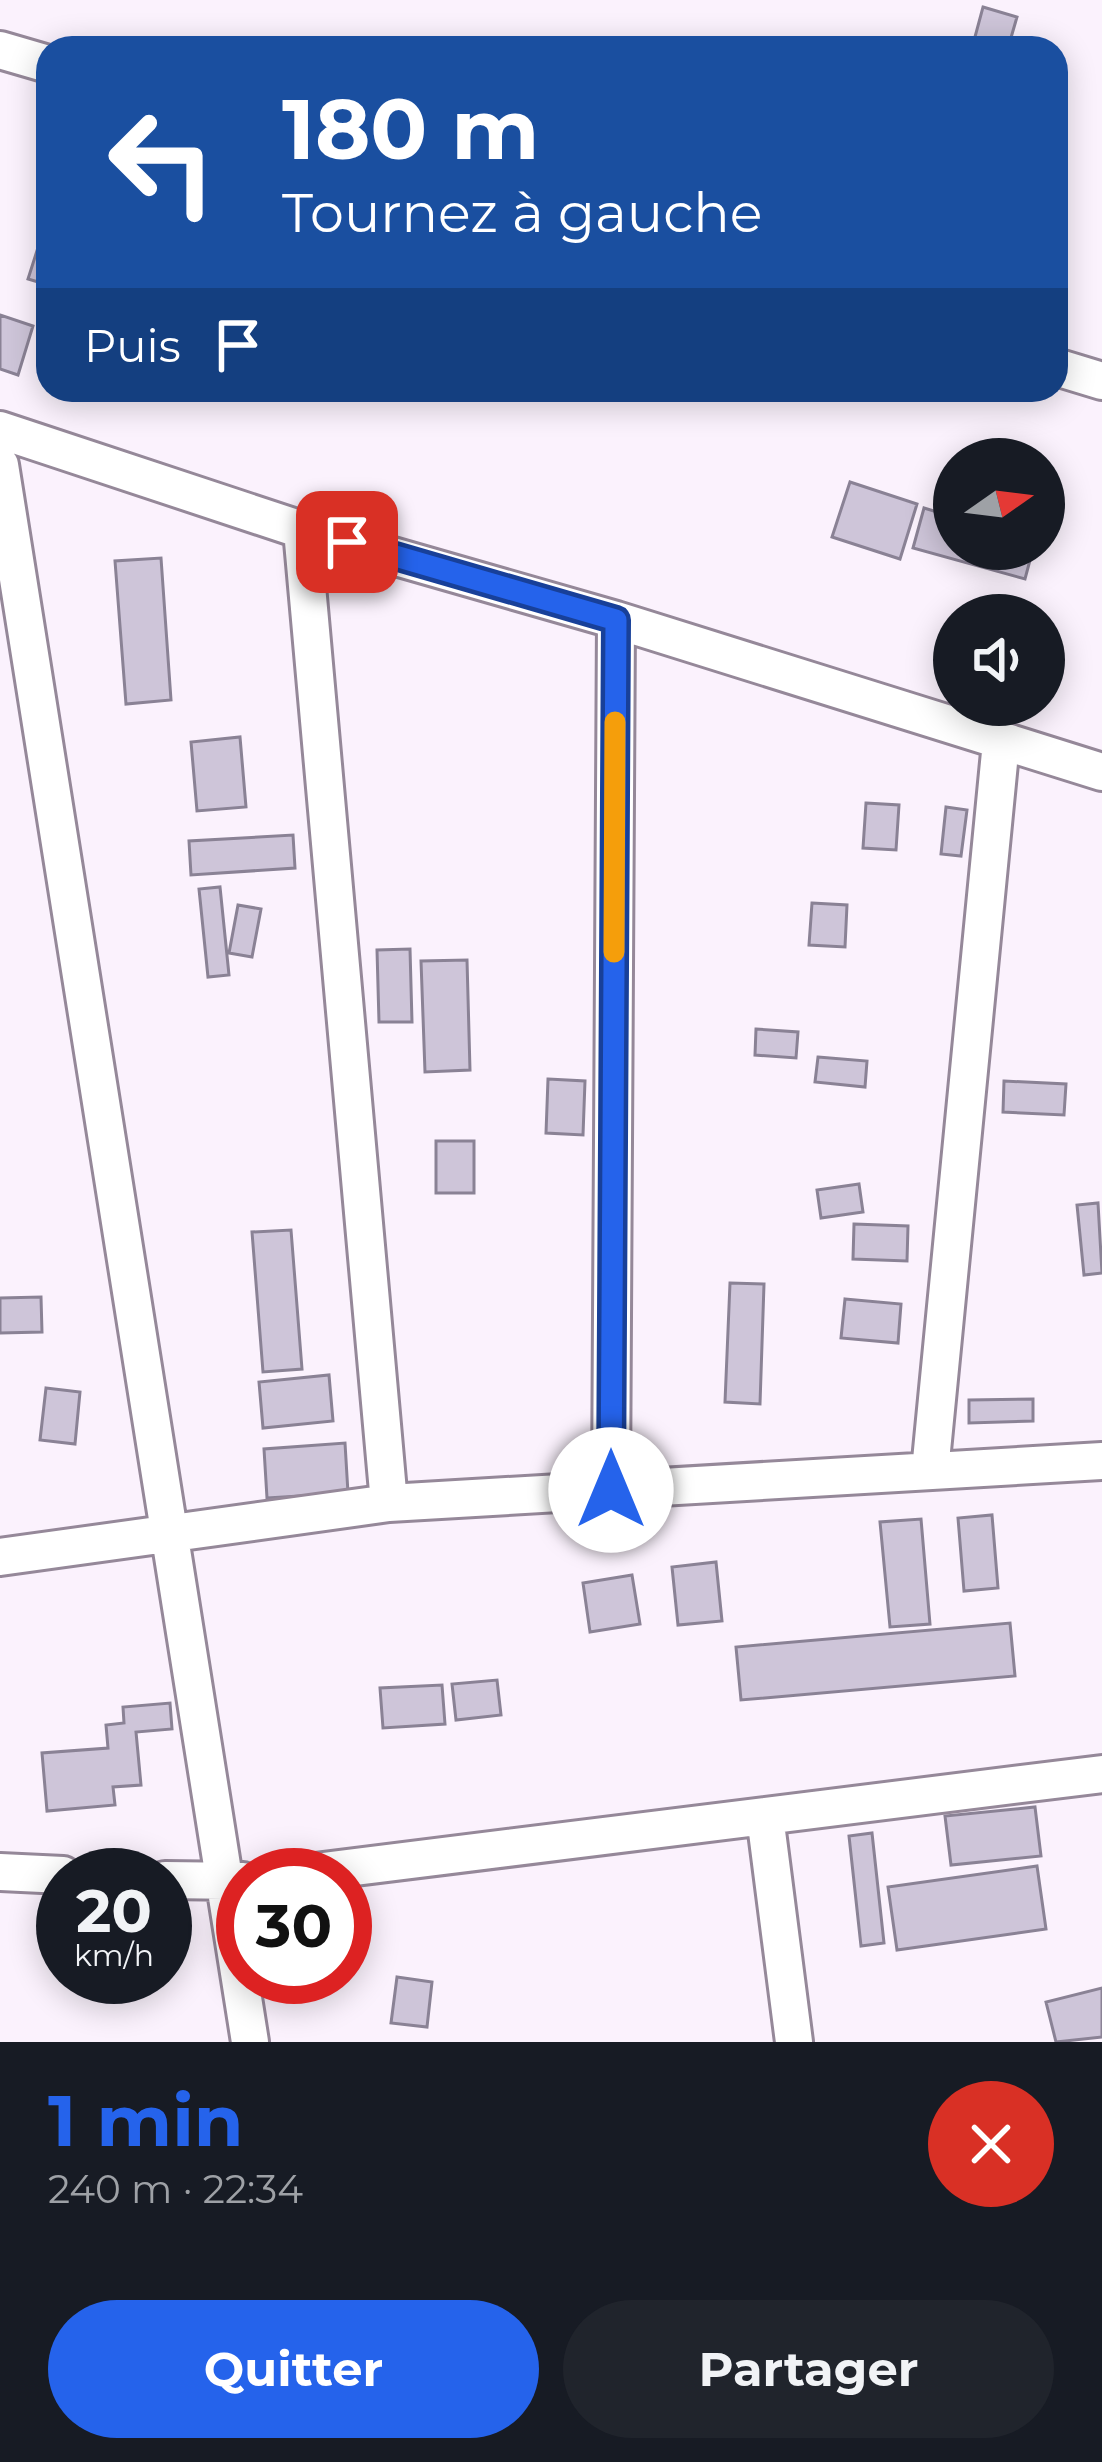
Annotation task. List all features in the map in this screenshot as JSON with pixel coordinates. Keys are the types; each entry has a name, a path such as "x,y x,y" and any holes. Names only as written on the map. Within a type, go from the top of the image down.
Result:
{"street":[{"path":"0,50 36,60"},
{"path":"1068,370 1102,380"},
{"path":"0,430 302,530 616,620 1102,772"},
{"path":"0,465 170,1534 228,1848"},
{"path":"302,530 389,1503"},
{"path":"611,1490 616,620"},
{"path":"930,1472 1001,742"},
{"path":"0,1557 389,1503 1102,1461"},
{"path":"372,1865 1102,1774"},
{"path":"765,1816 794,2042"},
{"path":"0,1872 36,1874"},
{"path":"246,2004 250,2042"}],"building":[{"path":"983,7 1017,17 1011,36 975,36"},
{"path":"36,254 36,281 28,279"},
{"path":"0,315 33,326 18,375 0,369"},
{"path":"850,482 917,504 900,559 832,537"},
{"path":"924,508 933,511 933,554 913,548"},
{"path":"161,558 171,700 126,704 115,561"},
{"path":"992,570 1027,570 1025,579"},
{"path":"240,737 246,807 197,811 191,742"},
{"path":"866,803 899,805 896,850 863,848"},
{"path":"946,807 967,810 961,856 941,854"},
{"path":"293,835 295,868 191,875 189,841"},
{"path":"220,887 229,975 208,977 199,889"},
{"path":"812,903 847,905 845,947 809,945"},
{"path":"238,905 261,909 252,957 229,953"},
{"path":"410,949 412,1022 379,1022 377,950"},
{"path":"467,960 470,1070 425,1072 421,961"},
{"path":"756,1029 798,1032 796,1058 755,1055"},
{"path":"818,1057 867,1061 865,1087 815,1082"},
{"path":"548,1079 585,1081 583,1135 546,1133"},
{"path":"1004,1081 1066,1084 1064,1115 1003,1112"},
{"path":"436,1141 474,1141 474,1193 436,1193"},
{"path":"859,1184 863,1212 821,1218 817,1190"},
{"path":"1098,1203 1102,1273 1084,1275 1077,1205"},
{"path":"854,1224 908,1226 907,1261 853,1259"},
{"path":"291,1230 302,1369 263,1372 252,1232"},
{"path":"730,1283 764,1284 760,1404 725,1402"},
{"path":"41,1297 42,1332 0,1333 0,1298"},
{"path":"845,1299 901,1304 898,1343 841,1338"},
{"path":"329,1375 333,1421 263,1428 259,1382"},
{"path":"46,1388 80,1392 75,1444 40,1440"},
{"path":"1033,1399 1033,1421 969,1423 969,1400"},
{"path":"345,1443 348,1493 267,1498 264,1449"},
{"path":"992,1515 998,1588 964,1591 958,1518"},
{"path":"921,1519 930,1624 890,1627 880,1522"},
{"path":"716,1562 722,1621 678,1625 672,1567"},
{"path":"632,1575 640,1624 590,1632 583,1583"},
{"path":"1010,1623 1015,1676 741,1700 736,1647"},
{"path":"497,1680 501,1715 456,1720 452,1684"},
{"path":"442,1685 445,1724 383,1728 380,1688"},
{"path":"170,1703 172,1729 136,1732 141,1785 113,1787 115,1805 47,1811 42,1753 108,1748 106,1725 124,1723 123,1707"},
{"path":"1035,1807 1041,1856 951,1865 945,1816"},
{"path":"872,1833 884,1943 861,1946 849,1836"},
{"path":"1037,1866 1046,1929 897,1950 888,1887"},
{"path":"397,1977 432,1982 427,2027 391,2023"},
{"path":"1102,1988 1102,2037 1056,2042 1046,2002"}],"slow traffic":[{"path":"614,952 615,722"}],"route":[{"path":"347,542 616,620 611,1490"}]}
